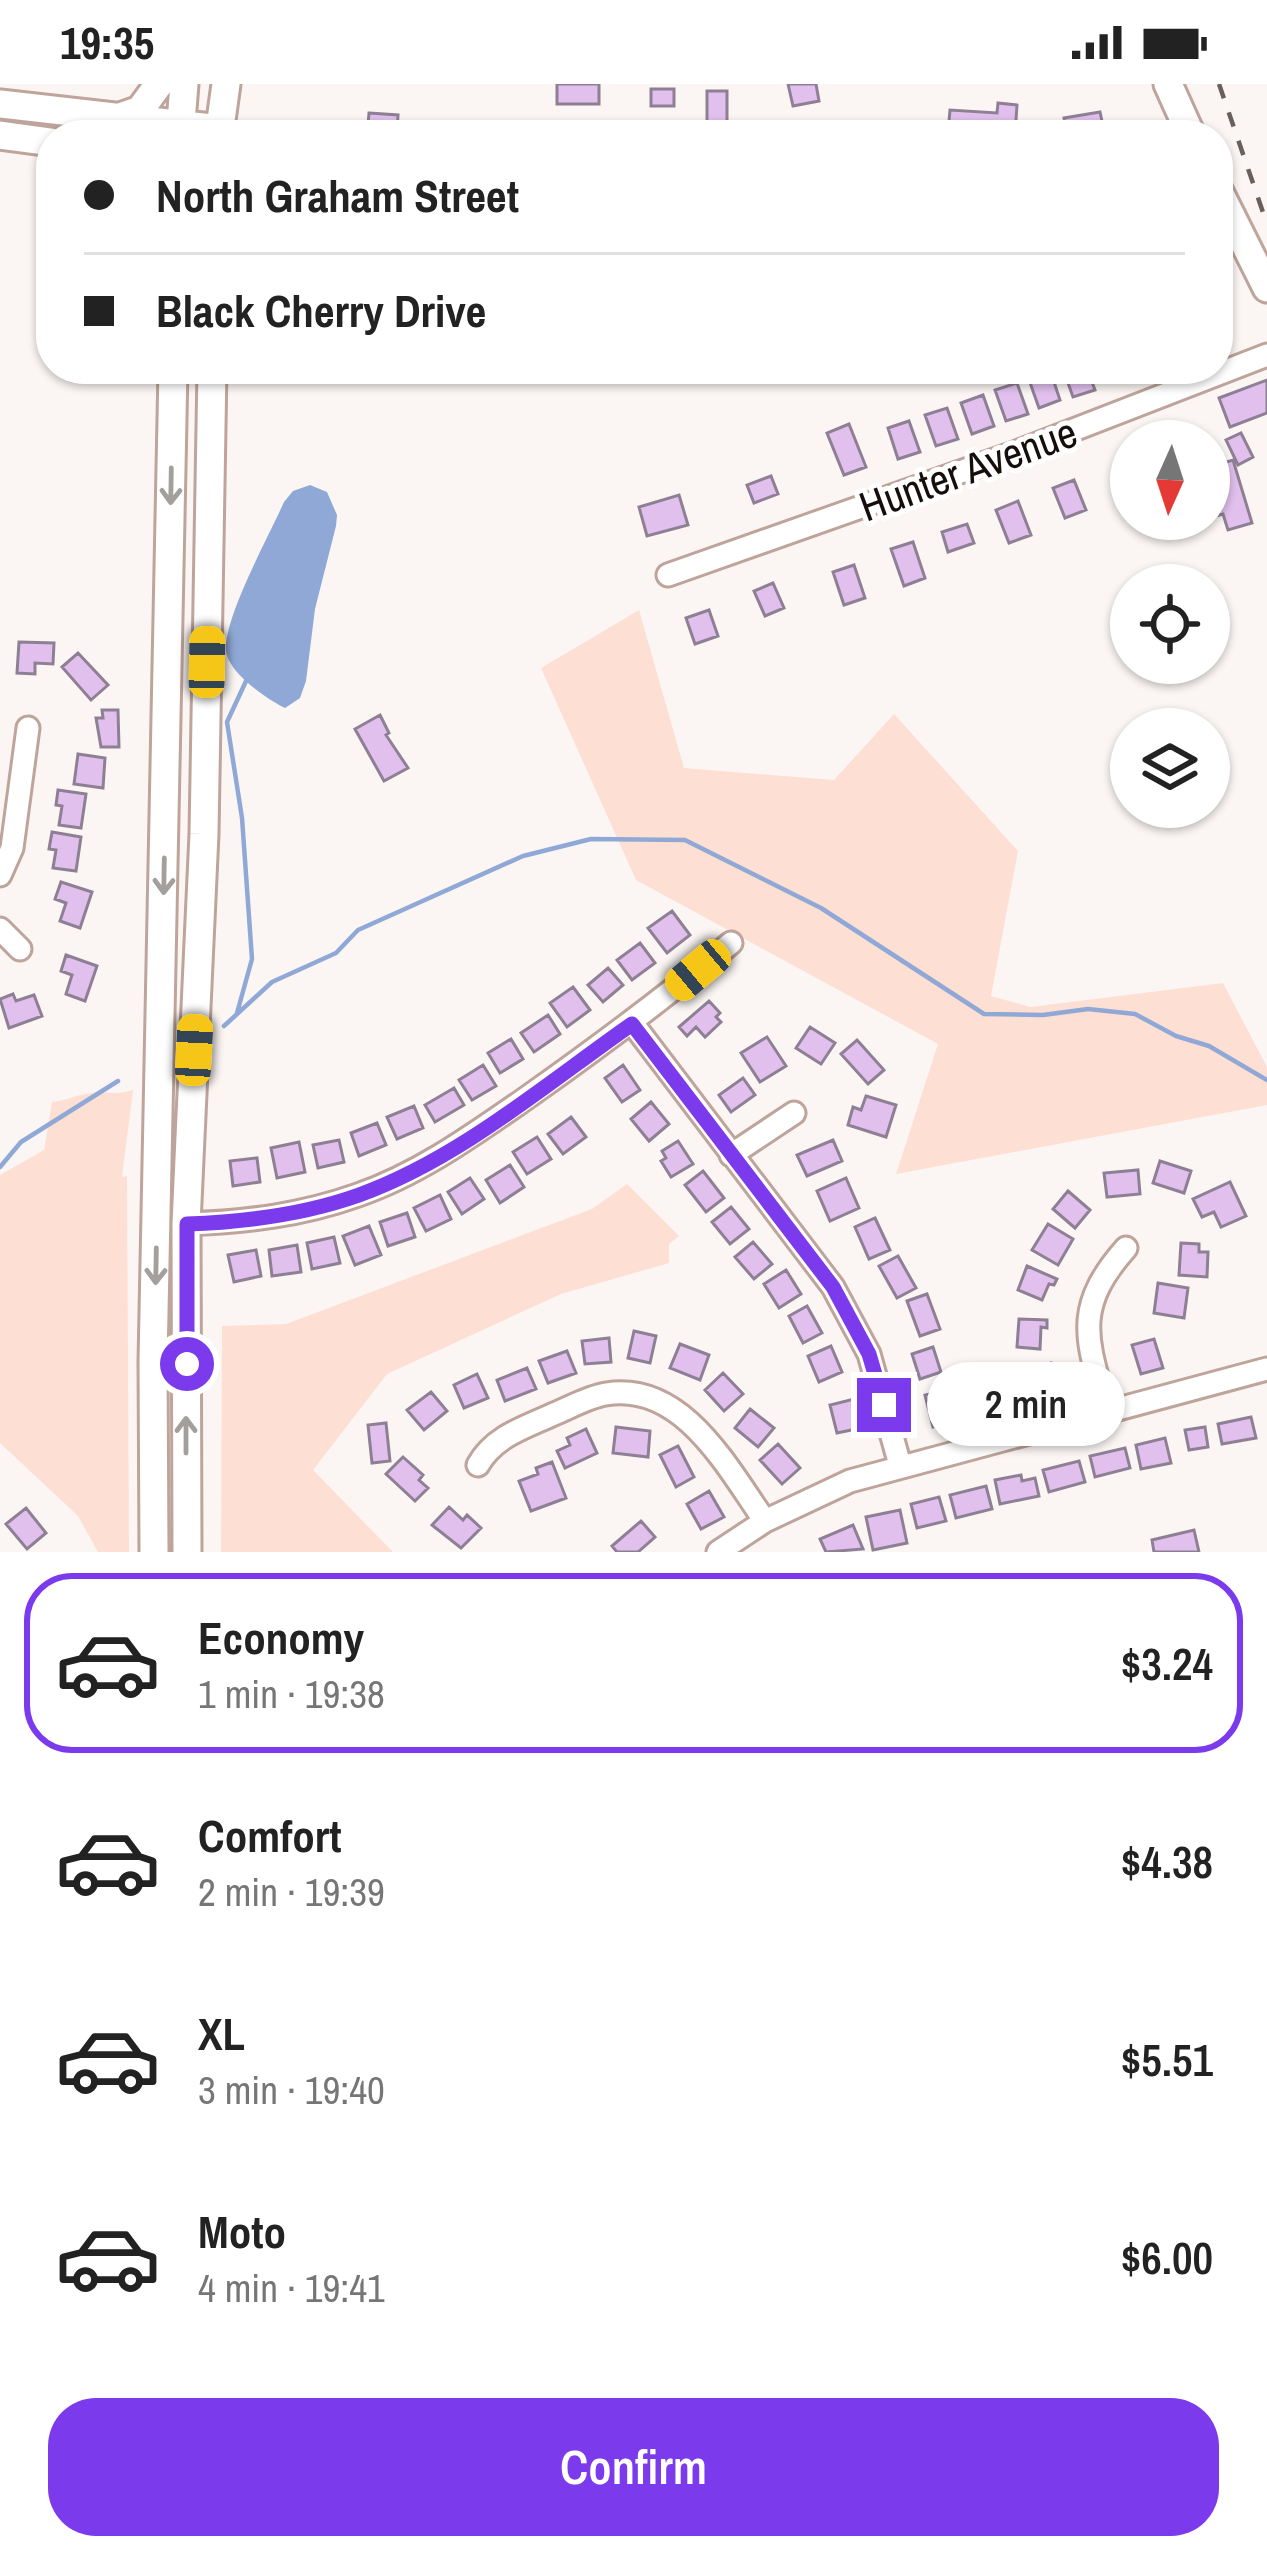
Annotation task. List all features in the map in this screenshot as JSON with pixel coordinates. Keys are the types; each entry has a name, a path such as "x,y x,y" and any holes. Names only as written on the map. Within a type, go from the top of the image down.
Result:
{"main road":[{"path":"120,117 140,110 159,84"},
{"path":"182,120 184,84"},
{"path":"221,120 226,84"},
{"path":"1168,84 1184,120"},
{"path":"19,98 134,120"},
{"path":"0,135 36,140"},
{"path":"1233,220 1267,288"},
{"path":"154,1552 153,1362 173,384"},
{"path":"187,1552 187,1224 204,834 212,384"}],"street":[{"name":"Hunter Avenue","path":"1233,369 1267,356"},
{"name":"Hunter Avenue","path":"668,575 1194,384"},
{"path":"0,875 12,848 28,728"},
{"path":"0,929 20,949"},
{"path":"187,1224 278,1217 396,1180 470,1138 632,1024 731,943"},
{"path":"632,1024 820,1269 852,1320 869,1354 900,1465"},
{"path":"731,1155 794,1113"},
{"path":"1107,1414 1088,1323 1096,1287 1126,1248"},
{"path":"718,1552 764,1521 818,1494 900,1465 1267,1370"},
{"path":"478,1465 505,1436 593,1397 620,1392 644,1395 680,1413 697,1429 764,1521"}],"shaded area":[{"path":"639,610 684,768 834,780 894,714 1018,851 991,996 1030,1007 1223,983 1267,1067 1267,1105 896,1174 938,1044 636,880 541,668"},
{"path":"133,1090 122,1177 127,1176 129,1552 98,1552 78,1516 0,1443 0,1175 44,1150 52,1102"},
{"path":"627,1184 679,1236 669,1244 669,1263 561,1294 387,1374 313,1470 393,1552 221,1552 222,1326 286,1324 592,1209"}],"water":[{"path":"310,485 327,492 337,515 336,526 315,609 306,681 300,698 285,708 240,676 228,658 227,636 284,502 293,491"}],"building":[{"path":"557,84 599,84 599,104 557,104"},
{"path":"788,84 816,84 819,101 793,106"},
{"path":"651,89 674,89 674,106 651,106"},
{"path":"707,91 727,91 727,120 707,120"},
{"path":"998,103 1017,105 1016,120 949,120 950,110 997,113"},
{"path":"1100,112 1102,120 1064,120"},
{"path":"369,113 398,115 398,120 368,120"},
{"path":"1267,380 1267,413 1230,427 1219,398"},
{"path":"1017,384 1028,414 1006,421 995,390"},
{"path":"1030,384 1055,384 1060,400 1039,408"},
{"path":"1068,384 1093,384 1095,390 1073,397"},
{"path":"983,395 994,426 972,434 961,403"},
{"path":"947,408 958,439 936,446 925,415"},
{"path":"909,421 920,452 898,459 888,428"},
{"path":"849,424 866,467 844,475 827,433"},
{"path":"1241,433 1253,457 1238,465 1230,438"},
{"path":"1230,461 1252,523 1230,529"},
{"path":"771,476 778,494 754,503 747,485"},
{"path":"1074,480 1086,510 1065,518 1053,488"},
{"path":"679,495 688,525 647,536 639,507"},
{"path":"1018,501 1031,535 1009,543 996,510"},
{"path":"967,524 974,543 948,552 942,532"},
{"path":"913,542 925,578 904,586 891,549"},
{"path":"854,565 865,598 844,605 833,572"},
{"path":"773,583 784,608 765,616 754,591"},
{"path":"709,610 718,636 695,644 686,618"},
{"path":"19,642 54,643 53,664 35,663 35,674 17,673"},
{"path":"78,653 108,685 91,700 62,667"},
{"path":"102,710 118,710 119,747 101,747 96,718 103,718"},
{"path":"380,715 386,735 408,768 384,781 355,729"},
{"path":"78,754 105,758 103,788 74,784"},
{"path":"58,790 86,794 81,828 59,825"},
{"path":"52,832 81,837 76,871 53,868"},
{"path":"61,882 92,892 80,928 60,921 66,903 55,899"},
{"path":"672,911 690,935 667,953 648,928"},
{"path":"640,943 655,963 632,980 617,960"},
{"path":"66,955 97,966 85,1001 66,994 72,975 61,971"},
{"path":"608,968 623,985 603,1002 588,985"},
{"path":"573,987 590,1010 567,1027 550,1003"},
{"path":"13,994 16,1001 34,995 42,1016 9,1028 0,999"},
{"path":"709,1001 721,1022 705,1037 696,1027 687,1036 679,1027"},
{"path":"548,1015 560,1034 534,1052 521,1033"},
{"path":"810,1027 835,1043 821,1064 796,1048"},
{"path":"767,1037 786,1066 760,1082 741,1053"},
{"path":"511,1039 523,1059 500,1073 488,1053"},
{"path":"857,1040 884,1070 868,1084 841,1054"},
{"path":"483,1065 496,1086 472,1100 459,1080"},
{"path":"623,1065 640,1090 622,1102 605,1078"},
{"path":"743,1078 755,1095 731,1112 719,1095"},
{"path":"454,1088 464,1105 435,1122 425,1105"},
{"path":"866,1096 896,1105 886,1137 848,1125 853,1107 861,1110"},
{"path":"651,1102 669,1124 649,1141 631,1119"},
{"path":"414,1106 423,1128 397,1139 387,1117"},
{"path":"571,1117 586,1137 563,1154 548,1134"},
{"path":"377,1123 386,1145 359,1156 351,1133"},
{"path":"537,1137 551,1159 527,1174 513,1152"},
{"path":"339,1140 344,1162 318,1168 313,1145"},
{"path":"833,1140 842,1161 807,1176 797,1155"},
{"path":"678,1141 693,1164 671,1177 661,1161 666,1158 662,1151"},
{"path":"299,1142 305,1172 277,1178 271,1148"},
{"path":"257,1158 260,1182 233,1186 230,1161"},
{"path":"1160,1161 1191,1171 1184,1193 1153,1183"},
{"path":"510,1165 524,1187 500,1203 486,1180"},
{"path":"1138,1170 1140,1194 1107,1197 1104,1173"},
{"path":"703,1171 724,1198 706,1212 685,1185"},
{"path":"470,1178 484,1199 462,1214 448,1192"},
{"path":"846,1178 859,1208 830,1221 817,1191"},
{"path":"1230,1182 1246,1216 1221,1227 1214,1212 1202,1217 1193,1199"},
{"path":"1068,1191 1090,1210 1075,1228 1053,1209"},
{"path":"440,1195 451,1219 426,1231 414,1208"},
{"path":"731,1207 749,1229 730,1244 712,1222"},
{"path":"407,1213 415,1237 388,1246 380,1222"},
{"path":"875,1218 890,1250 869,1259 855,1227"},
{"path":"1048,1224 1073,1239 1058,1265 1032,1250"},
{"path":"369,1226 381,1255 355,1265 343,1236"},
{"path":"334,1237 340,1263 312,1269 307,1243"},
{"path":"753,1242 772,1264 754,1279 735,1257"},
{"path":"1181,1243 1199,1244 1199,1252 1208,1252 1207,1277 1179,1275"},
{"path":"297,1245 301,1272 272,1276 269,1250"},
{"path":"256,1250 261,1276 234,1282 228,1255"},
{"path":"898,1256 916,1288 897,1298 879,1266"},
{"path":"1027,1266 1057,1279 1049,1284 1042,1300 1018,1290"},
{"path":"786,1270 801,1294 779,1308 764,1284"},
{"path":"1158,1283 1188,1288 1184,1318 1154,1313"},
{"path":"927,1294 940,1329 920,1336 907,1301"},
{"path":"807,1306 822,1333 803,1343 789,1316"},
{"path":"1019,1319 1047,1320 1047,1328 1041,1327 1040,1349 1017,1347"},
{"path":"634,1331 656,1336 650,1363 628,1358"},
{"path":"609,1338 611,1362 585,1364 582,1341"},
{"path":"1154,1339 1163,1368 1141,1374 1132,1345"},
{"path":"680,1344 709,1355 700,1380 670,1368"},
{"path":"831,1346 842,1372 819,1382 808,1356"},
{"path":"933,1347 941,1372 920,1379 912,1354"},
{"path":"567,1351 576,1373 548,1383 539,1361"},
{"path":"1051,1363 1058,1396 1038,1399 1031,1367"},
{"path":"527,1368 536,1389 505,1401 497,1380"},
{"path":"723,1373 743,1394 724,1411 705,1390"},
{"path":"477,1374 488,1398 464,1408 454,1385"},
{"path":"951,1389 959,1421 933,1427 925,1395"},
{"path":"431,1392 447,1411 424,1430 407,1410"},
{"path":"854,1399 861,1428 837,1433 830,1405"},
{"path":"750,1409 774,1428 758,1447 735,1428"},
{"path":"1251,1417 1256,1438 1222,1444 1218,1424"},
{"path":"386,1423 390,1461 372,1463 368,1425"},
{"path":"616,1427 650,1431 648,1457 613,1453"},
{"path":"1205,1427 1208,1447 1189,1450 1185,1430"},
{"path":"586,1429 597,1453 565,1468 557,1451 570,1445 567,1438"},
{"path":"1165,1438 1171,1463 1141,1469 1136,1445"},
{"path":"778,1444 800,1468 782,1484 760,1460"},
{"path":"678,1446 694,1477 676,1487 660,1455"},
{"path":"1125,1448 1130,1468 1095,1477 1090,1456"},
{"path":"403,1457 423,1475 419,1480 428,1488 415,1501 386,1474"},
{"path":"1079,1461 1085,1482 1049,1492 1043,1470"},
{"path":"552,1462 566,1498 531,1511 519,1481"},
{"path":"1021,1475 1022,1481 1035,1478 1039,1496 1000,1504 995,1480"},
{"path":"986,1486 992,1509 956,1518 950,1495"},
{"path":"709,1491 724,1517 701,1529 687,1504"},
{"path":"939,1497 946,1521 917,1528 911,1504"},
{"path":"449,1507 481,1528 461,1548 432,1525"},
{"path":"26,1508 46,1533 27,1549 6,1524"},
{"path":"900,1510 907,1543 873,1550 866,1517"},
{"path":"641,1521 655,1537 638,1552 617,1552 612,1546"},
{"path":"853,1525 863,1549 826,1552 820,1539"},
{"path":"1194,1530 1199,1552 1154,1552 1152,1540"}],"waterway":[{"path":"237,1013 252,959 242,818 227,722 247,679"},
{"path":"224,1026 272,982 336,953 358,930 523,856 591,839 685,840 821,908 984,1014 1043,1015 1088,1009 1135,1014 1176,1036 1209,1046 1267,1080"},
{"path":"0,1167 21,1142 118,1081"}],"railway":[{"path":"1219,84 1231,120"},
{"path":"1233,125 1267,224"}],"route":[{"path":"187,1364 187,1224 278,1217 396,1180 470,1138 632,1024 833,1287 869,1354 884,1405"}]}
